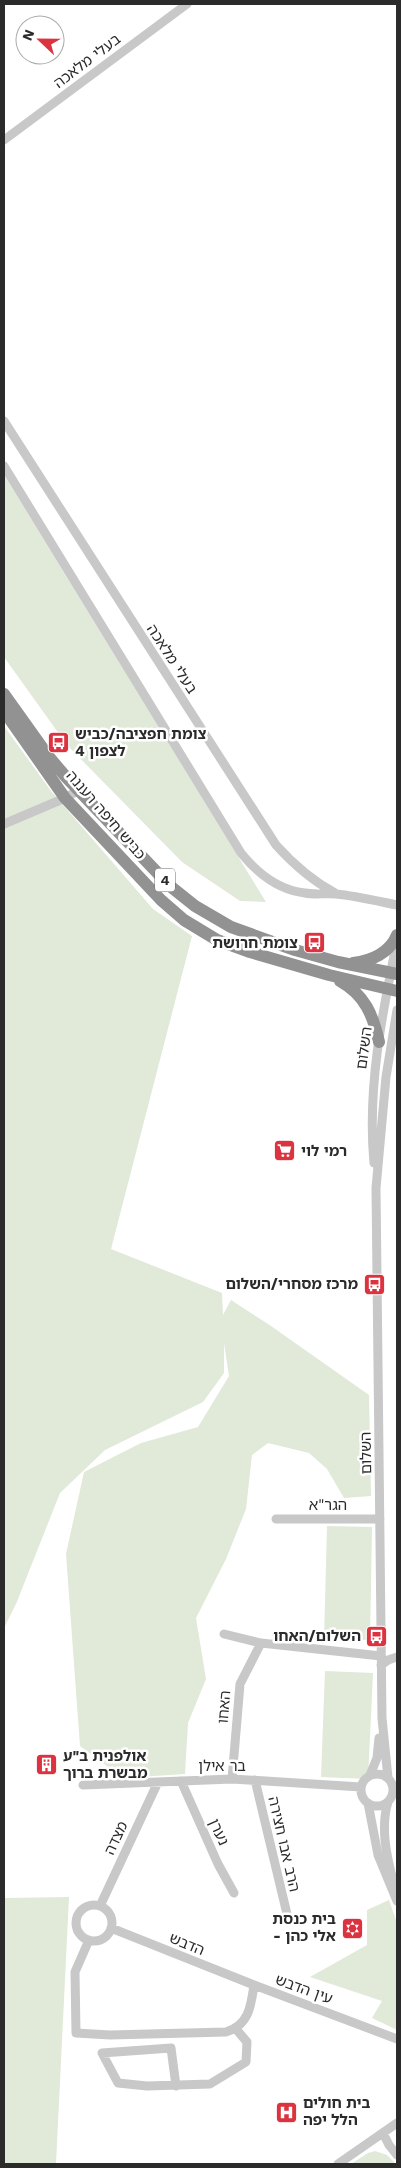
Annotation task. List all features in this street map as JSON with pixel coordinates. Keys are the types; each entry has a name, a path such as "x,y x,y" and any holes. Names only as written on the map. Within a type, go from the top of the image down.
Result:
{"highway":[{"name":"כביש חיפה רעננה","path":"4,694 49,757 170,886 195,906 231,927 295,950 347,964 394,973"},
{"name":"כביש חיפה רעננה","path":"4,711 65,798 161,900 184,920 217,940 329,975 392,990"},
{"path":"347,964 376,957 395,942 397,935"},
{"path":"329,975 347,985 361,996 375,1024 379,1042"}],"street":[{"name":"בעלי מלאכה","path":"4,140 188,4"},
{"name":"בעלי מלאכה","path":"4,421 276,845 294,865 313,881 337,894"},
{"name":"בעלי מלאכה","path":"4,466 241,853 252,867 281,886 304,893 337,894 397,904"},
{"path":"4,824 65,798 79,790"},
{"name":"השלום","path":"370,1775 377,1758 382,1718 376,1188 373,1151 374,1078 379,1042 392,990 397,941"},
{"name":"השלום","path":"376,1188 386,1077 397,1010"},
{"name":"הגר\"א","path":"276,1519 380,1519"},
{"path":"224,1634 261,1642 381,1661 397,1657"},
{"name":"האחו","path":"232,1779 240,1684 261,1642"},
{"name":"השלום","path":"382,1718 393,1783"},
{"path":"381,1774 393,1783 393,1796 381,1806 368,1803 363,1798 361,1787 370,1775 381,1774"},
{"name":"בר אילן","path":"83,1785 232,1779 361,1787"},
{"name":"הרב אבו חצירה","path":"256,1780 287,1914"},
{"name":"נערן","path":"181,1781 218,1864 234,1893"},
{"name":"מצדה","path":"100,1906 158,1782"},
{"path":"388,1802 384,1819 385,1835 397,1900"},
{"path":"368,1803 378,1856 397,1900"},
{"path":"100,1906 105,1908 111,1917 111,1928 105,1937 100,1940 89,1940 80,1934 77,1929 76,1918 83,1908 100,1906"},
{"name":"הדבש","path":"111,1928 254,1985"},
{"path":"89,1940 75,1972 76,2033 110,2035 226,2032 236,2029 247,2042 246,2062 210,2084 176,2086 147,2086 118,2083 102,2053 171,2048 176,2086"},
{"name":"עין הדבש","path":"236,2029 245,2020 254,1985 397,2039"},
{"path":"338,2164 397,2123"},
{"path":"382,2133 388,2145 397,2155"}],"green space":[{"path":"4,475 266,902 240,901 182,862 67,745 4,657"},
{"path":"4,726 51,791 153,909 192,936 111,1249 222,1293 223,1315 231,1300 369,1395 371,1496 344,1498 327,1469 309,1453 268,1443 252,1455 246,1509 226,1559 196,1618 206,1679 188,1723 185,1774 123,1778 80,1746 66,1554 84,1472 141,1443 198,1427 229,1376 224,1343 224,1373 203,1402 105,1450 60,1493 16,1604 4,1628"},
{"path":"327,1526 372,1527 370,1640 324,1639"},
{"path":"325,1671 373,1673 368,1779 321,1777"},
{"path":"69,1897 56,2164 4,2164 4,1898"},
{"path":"389,1900 397,1923 397,2030 372,2018 382,2001 310,1977 367,1945 367,1910"},
{"path":"375,2151 387,2155 396,2164 351,2164 368,2153"}],"place":[{"name":"צומת חפציבה/כביש 4 לצפון","path":"59,743"},
{"name":"צומת חרושת","path":"314,943"},
{"name":"רמי לוי","path":"285,1151"},
{"name":"מרכז מסחרי/השלום","path":"374,1284"},
{"name":"השלום/האחו","path":"377,1636"},
{"name":"אולפנית ב\"ע מבשרת ברוך","path":"47,1765"},
{"name":"בית כנסת - אלי כהן","path":"352,1928"},
{"name":"בית חולים הלל יפה","path":"287,2112"}]}
